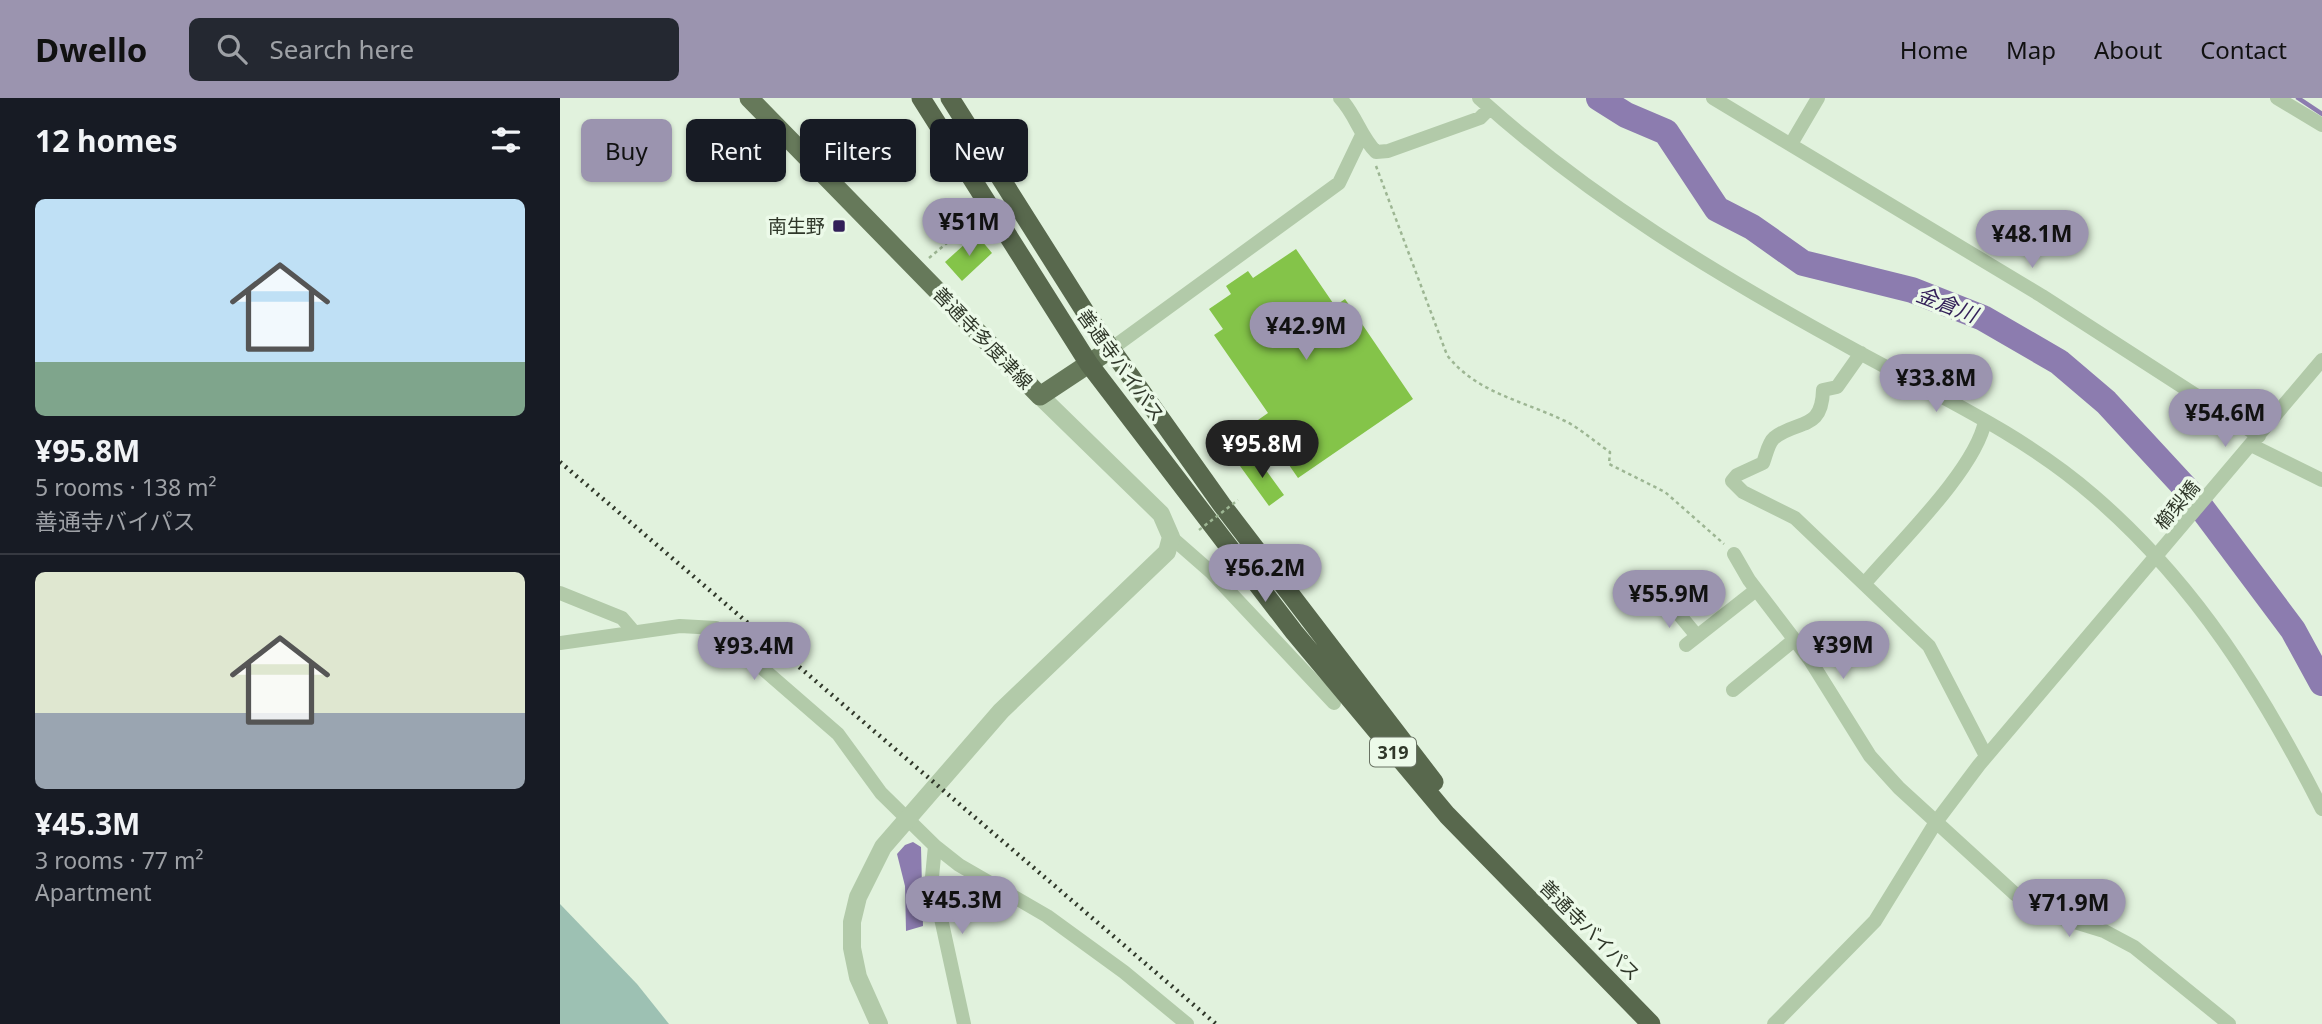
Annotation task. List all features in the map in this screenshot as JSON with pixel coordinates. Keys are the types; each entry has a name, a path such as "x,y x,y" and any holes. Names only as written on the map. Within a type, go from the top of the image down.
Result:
{"highway":[{"name":"善通寺バイパス","path":"922,98 1088,364 1294,632 1447,815 1651,1024"},
{"name":"善通寺バイパス","path":"950,98 1078,303 1222,505 1496,867"}],"main road":[{"name":"善通寺多度津線","path":"750,98 1040,396 1111,349"}],"street":[{"path":"1340,98 1360,124 1365,139 1376,152 1388,151 1479,118 1485,103 1591,188 1744,288 1985,421 2041,455 2094,496 2157,558 2217,629 2279,724 2322,809"},
{"path":"1713,98 2042,296 2255,440 2322,480"},
{"path":"1791,144 1818,98"},
{"path":"2277,98 2322,125"},
{"path":"1111,349 1339,183 1365,139"},
{"path":"1861,353 1837,387 1823,390 1819,411 1809,424 1776,436 1771,441 1763,463 1737,475 1732,481 1743,492 1794,518 1929,646 1986,756"},
{"name":"櫛梨橋","path":"1774,1024 1875,921 1936,822 1986,756 2157,558 2322,360"},
{"path":"1040,396 1161,514 1171,537 1211,572 1334,704"},
{"path":"1865,583 1966,464 1982,439 1985,421"},
{"path":"878,1024 858,977 852,948 852,922 858,897 869,872 905,819 1022,688 1163,558 1171,537"},
{"path":"1734,554 1870,756 1936,822 2015,894 2039,911 2104,931 2134,947 2229,1024"},
{"path":"1668,601 1692,641 1756,590"},
{"path":"560,593 622,618 634,632"},
{"path":"560,643 699,625 716,628 838,734 881,793 935,846 959,865 1046,916 1124,972 1187,1024"},
{"path":"1733,690 1794,640"},
{"path":"935,846 932,877 964,1024"}],"path":[{"path":"1365,139 1447,355 1458,370 1483,387 1566,422 1610,452 1609,464 1665,492 1695,516 1734,554"},
{"path":"916,270 979,216"},
{"path":"1199,530 1238,500"}],"green space":[{"path":"560,904 637,984 669,1024 560,1024"}],"shaded area":[{"path":"913,842 921,847 923,926 906,931 905,886 897,854 905,845"}],"building":[{"path":"976,234 992,253 962,281 945,262"},
{"path":"1296,249 1335,306 1345,299 1413,399 1298,478 1258,420 1268,413 1214,335 1223,329 1209,309 1231,294 1226,286 1248,271 1253,278"},
{"path":"1255,455 1284,495 1269,506 1240,466"}],"waterway":[{"name":"金倉川","path":"1599,98 1626,115 1666,132 1717,209 1752,227 1803,263 1912,290 1983,318 2059,362 2106,402 2192,495 2293,630 2322,683"},
{"path":"2298,98 2322,114"}],"railway":[{"path":"560,462 1216,1024"}],"place":[{"name":"南生野","path":"839,226"}]}
